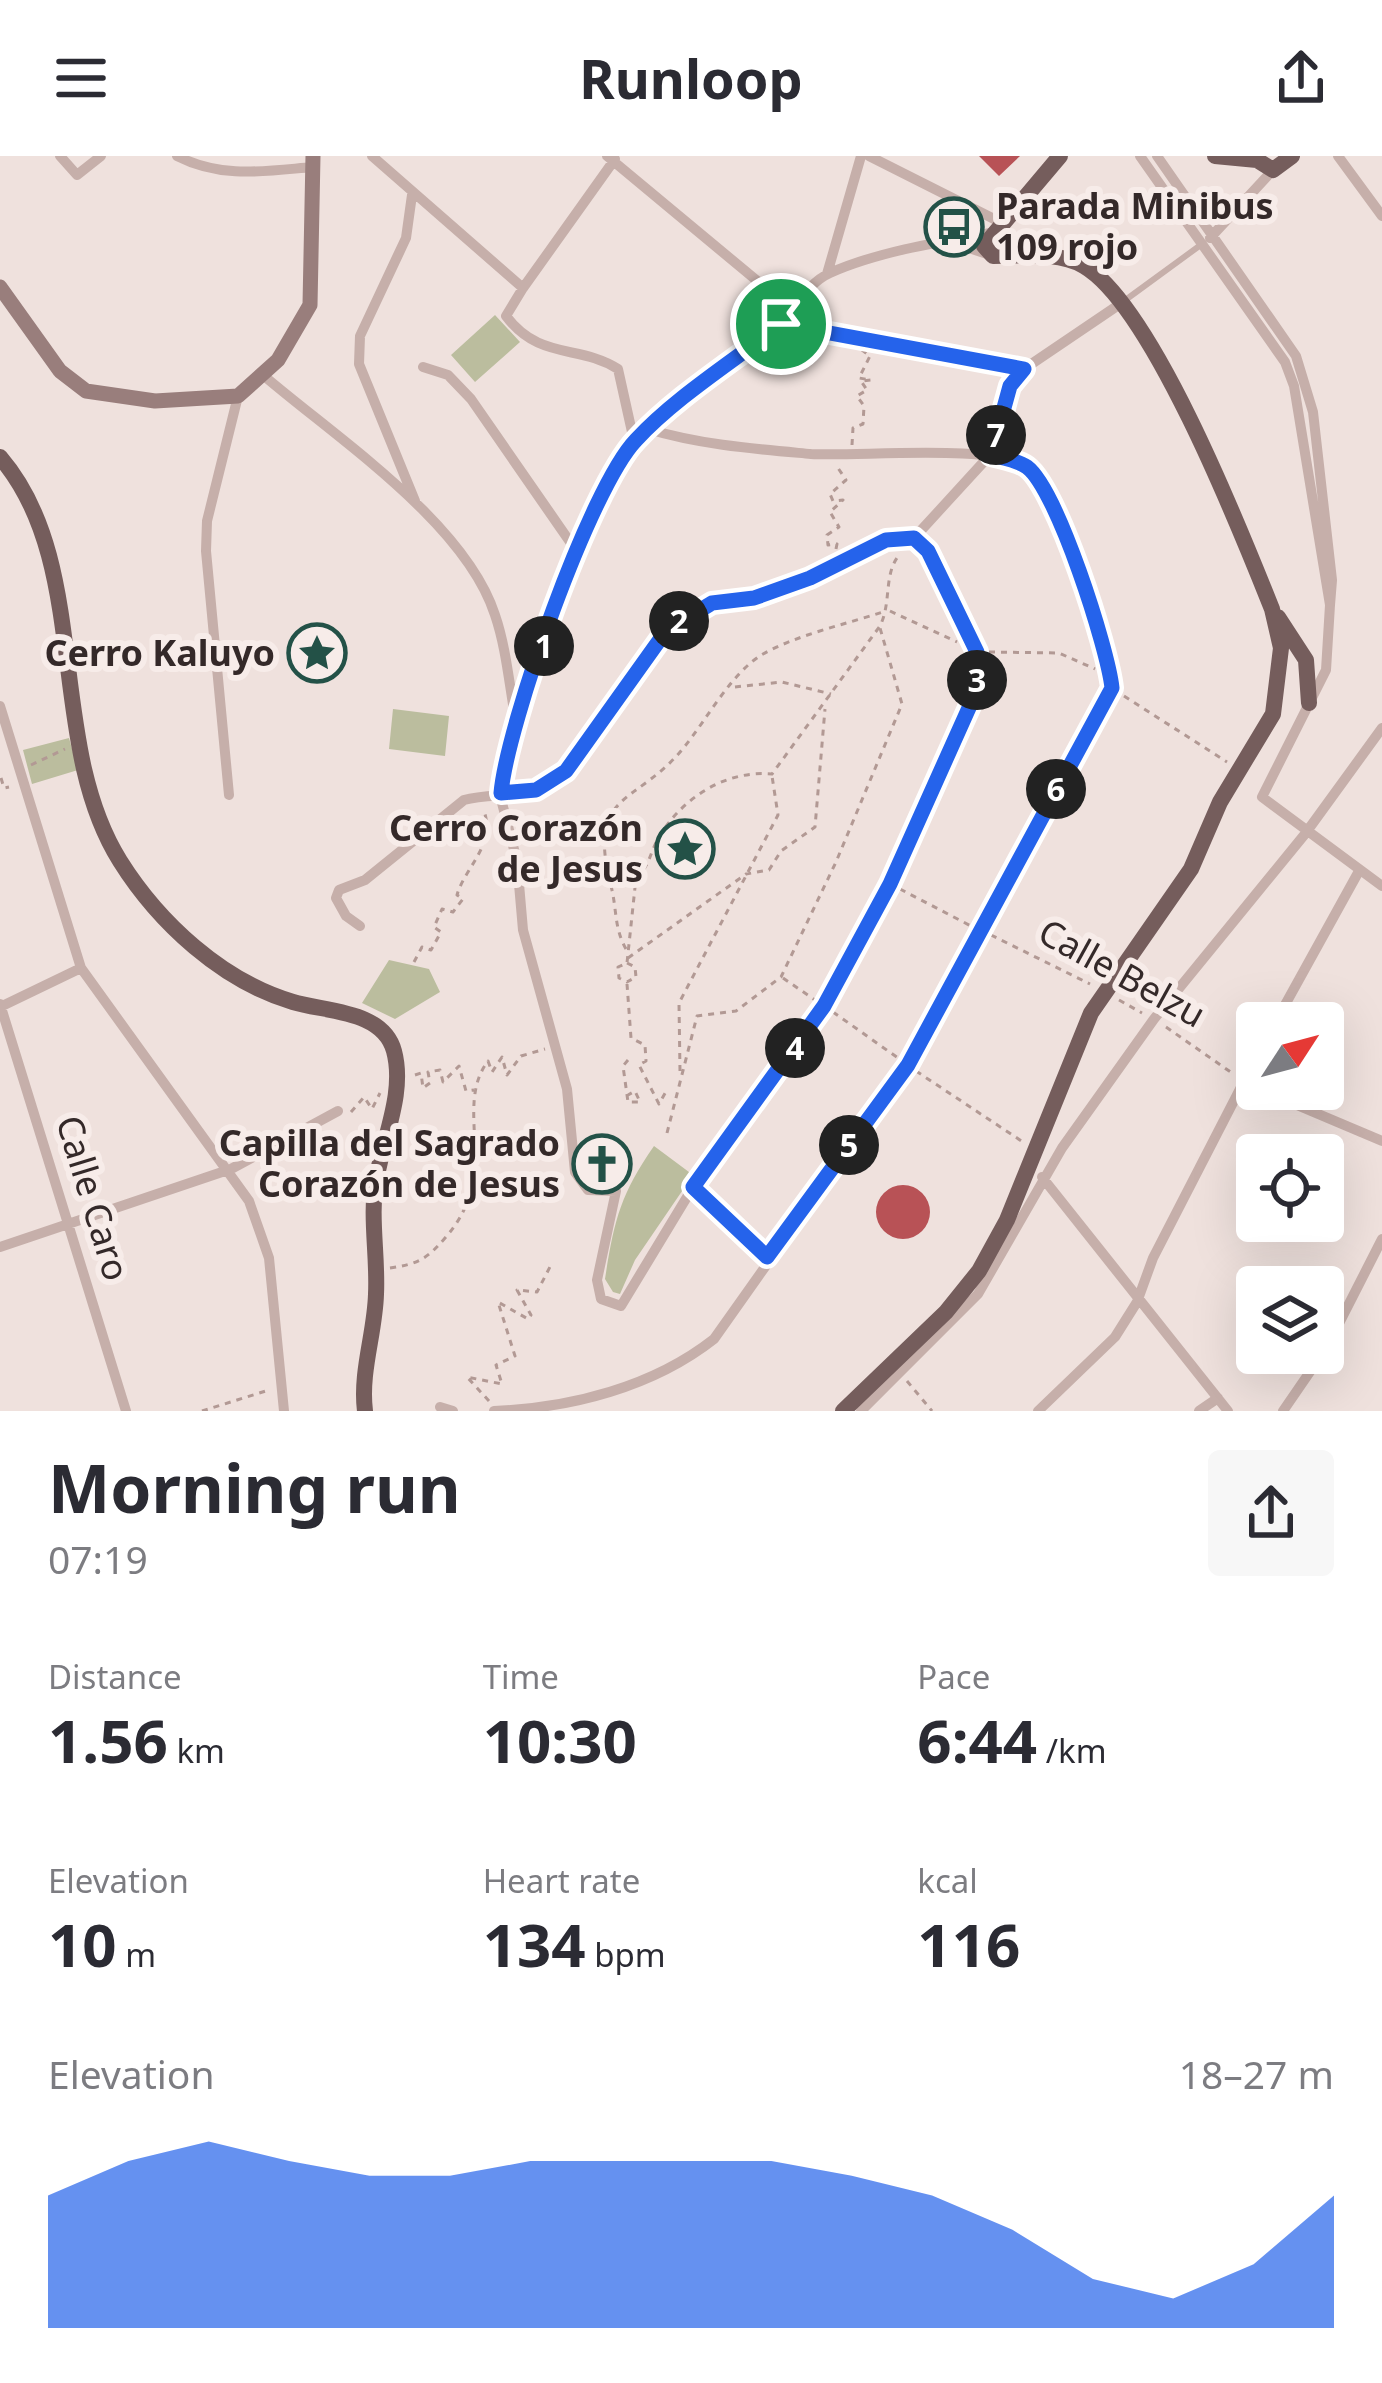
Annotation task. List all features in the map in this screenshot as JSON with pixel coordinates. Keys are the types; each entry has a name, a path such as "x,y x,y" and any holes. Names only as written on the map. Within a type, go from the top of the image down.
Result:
{"main road":[{"path":"1060,156 984,246 994,256 1070,259 1105,281 1124,302 1181,404 1288,644 1306,660 1309,703"},
{"path":"1215,156 1264,162 1292,156"},
{"path":"0,457 41,519 74,715 97,812 118,859 171,924 228,971 292,1002 372,1023 394,1051 392,1114 376,1179 376,1270 365,1411"},
{"path":"843,1411 983,1274 1078,1040 1103,991 1191,869 1220,802 1273,714 1288,644"}],"street":[{"path":"60,156 77,176 101,156"},
{"path":"177,156 230,173 313,162 310,305 299,330 238,396 207,521 229,795"},
{"path":"372,156 523,288"},
{"path":"914,538 928,551 977,652 977,690 964,726 890,884 824,1006 693,1187 639,1270 627,1300 611,1306 601,1299 597,1280 616,1191 588,1190 575,1172 567,1089 523,930 518,861 501,793 516,718 577,552 634,441 781,324 827,274 865,156 997,229"},
{"path":"1141,156 1207,240"},
{"path":"1157,156 1269,335 1294,386 1330,605 1330,655 1262,797 1305,834 1382,886"},
{"path":"1339,156 1382,216"},
{"path":"634,441 619,369 561,354 521,336 506,316 613,158 791,309"},
{"path":"1207,240 1264,162"},
{"path":"412,195 406,238 360,336 359,364 393,457 419,509"},
{"path":"827,274 997,229"},
{"path":"948,241 994,256"},
{"path":"0,287 60,371 86,391 155,401 238,396"},
{"path":"360,926 346,916 336,898 339,890 365,880 464,800 536,790 566,771 666,631 687,614 712,603 754,598 886,540 914,538 991,455 1010,386 1024,369 1124,302"},
{"path":"781,324 1024,369"},
{"path":"423,368 448,375 471,399 577,552"},
{"path":"262,375 419,509 466,560 495,615 516,718"},
{"path":"491,1411 603,1396 689,1358 714,1339 767,1257 908,1065 1112,688 1108,657 1048,497 1027,467 991,455 848,455 726,446 648,429"},
{"path":"0,706 81,968 231,1169 268,1258 284,1411"},
{"path":"864,1408 959,1317 1042,1177 1154,1019 1305,834 1382,728"},
{"path":"1287,1002 1359,871"},
{"path":"0,1006 81,968"},
{"name":"Calle Caro","path":"0,1006 126,1411"},
{"path":"1038,1411 1114,1337 1137,1302 1153,1258 1236,1095"},
{"path":"1308,1110 1382,1141"},
{"path":"0,1246 231,1169 338,1111"},
{"path":"1042,1177 1228,1411"},
{"path":"1282,1411 1328,1347 1382,1239"},
{"path":"1199,1411 1218,1398"}],"lane":[{"path":"1124,302 1207,240"}],"path":[{"path":"824,571 837,544 828,545 827,536 839,527 830,512 844,500 833,501 830,494 846,480 836,461 848,455 853,428 863,424 864,406 857,396 867,390 861,381 871,380 859,378 870,356 861,348 872,349 872,342"},
{"path":"680,1080 679,1003 778,815 772,774 826,707 880,626 888,610 890,565 914,538"},
{"path":"627,950 617,934 611,885 602,863 604,830 617,802 675,759 761,655 888,610 977,652"},
{"path":"667,1133 697,1016 736,1011 781,977 902,704 880,626"},
{"path":"731,688 782,682 833,694"},
{"path":"627,982 619,978 619,967 746,874 770,870 781,851 814,826 826,707"},
{"path":"41,763 64,746"},
{"path":"627,961 636,878 652,863 658,838 696,794 743,772 772,774"},
{"path":"0,777 4,788"},
{"path":"414,962 422,947 431,950 441,932 434,928 442,909 453,912 463,899 457,895 460,884 471,876 488,822 479,796"},
{"name":"Calle Belzu","path":"890,884 1154,1019 1236,1076"},
{"path":"627,961 635,967 636,977 627,982"},
{"path":"781,977 1036,1151"},
{"path":"627,982 631,1038 645,1045 646,1060 639,1065 659,1104 668,1088"},
{"path":"376,1270 423,1263 468,1212 478,1146 474,1090 488,1060 492,1072 502,1057 507,1076 521,1056 554,1046"},
{"path":"628,1060 623,1066 628,1095"},
{"path":"396,1081 407,1084 410,1076 421,1073 423,1088 430,1083 428,1072 440,1070 443,1082 459,1066 466,1090 474,1090"},
{"path":"338,1111 344,1100 352,1114 364,1097 372,1108 380,1093 381,1113 392,1114"},
{"path":"693,1187 767,1257"},
{"path":"491,1411 493,1407 467,1378 502,1384 496,1365 515,1356 499,1302 528,1319 531,1315 517,1289 537,1292 552,1263"},
{"path":"902,1375 932,1411"},
{"path":"202,1411 283,1385"}],"green space":[{"path":"495,315 520,342 475,382 451,355"},
{"path":"393,709 449,716 445,756 389,749"},
{"path":"69,738 78,770 32,784 23,750"},
{"path":"389,960 429,969 440,992 395,1019 362,1003"},
{"path":"654,1146 693,1175 635,1260 620,1294 605,1279 612,1241 626,1194"}],"building":[{"path":"979,156 1020,156 999,176"},
{"path":"903,1185 922,1193 930,1212 922,1231 903,1239 884,1231 876,1212 884,1193"}],"place":[{"name":"Parada Minibus 109 rojo","path":"954,227"},
{"name":"Cerro Kaluyo","path":"317,653"},
{"name":"Cerro Corazón de Jesus","path":"685,849"},
{"name":"Capilla del Sagrado Corazón de Jesus","path":"602,1164"}],"route":[{"path":"781,324 1024,369 1010,386 991,455 1027,467 1048,497 1108,657 1112,688 908,1065 767,1257 693,1187 824,1006 890,884 957,744 977,690 977,652 928,551 914,538 886,540 810,578 687,614 666,631 600,730 566,771 536,790 501,793 516,718 574,560 634,441 781,324"}]}
